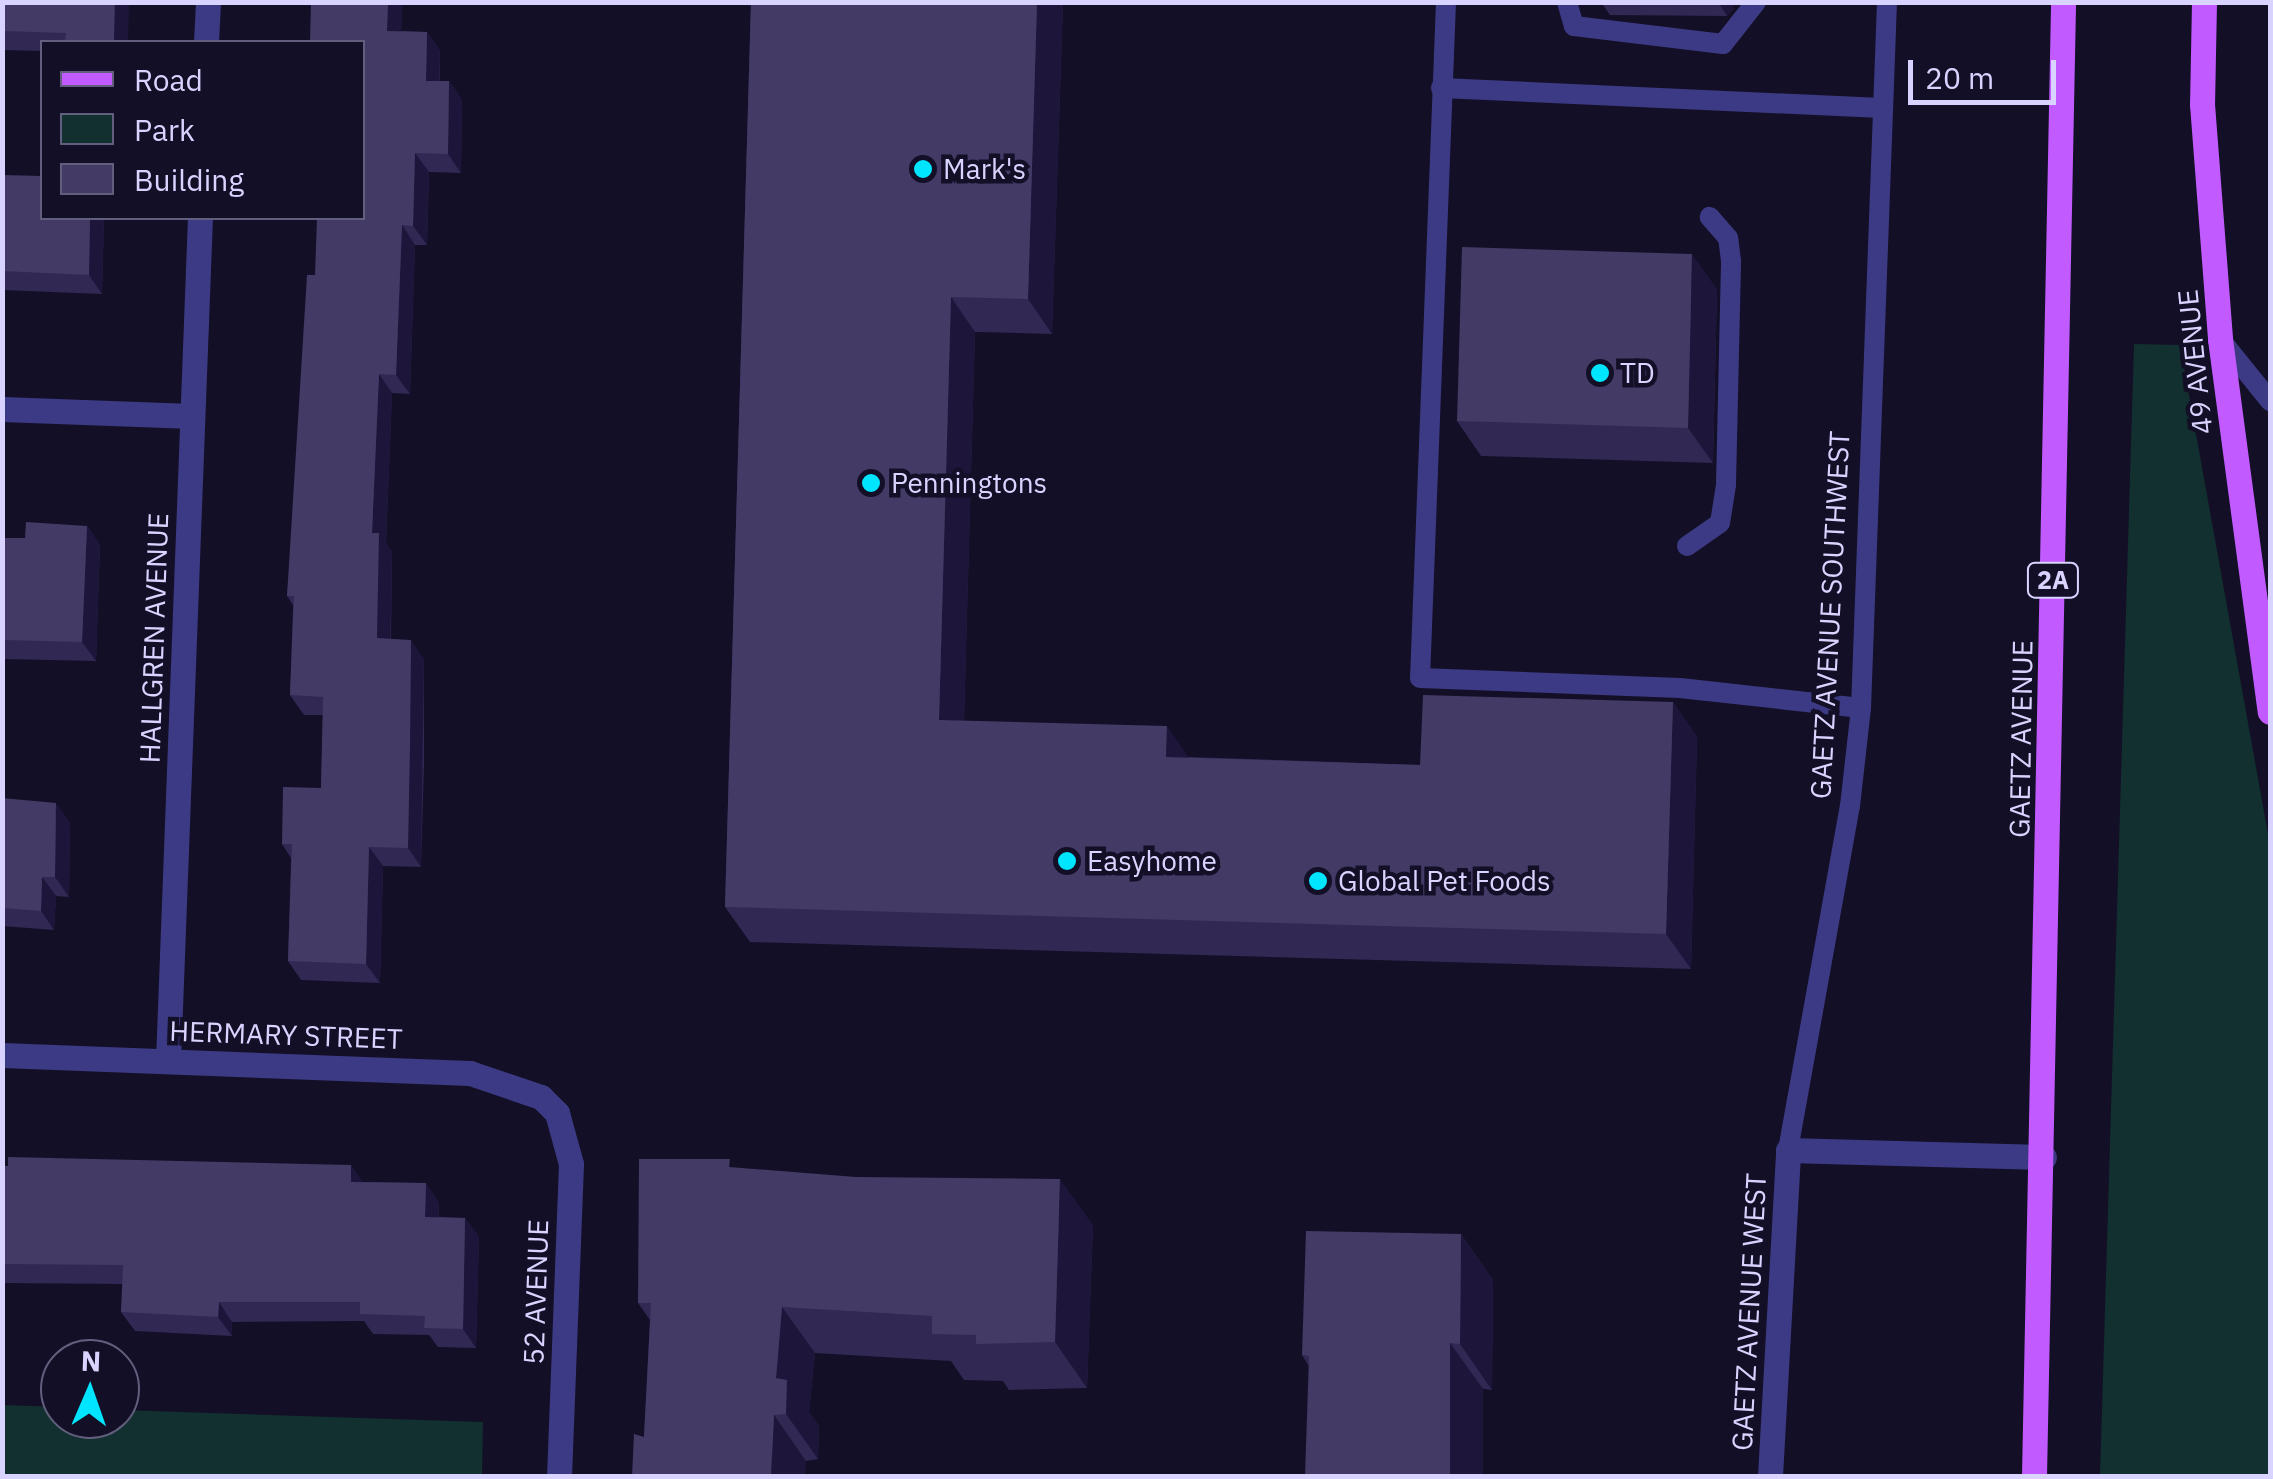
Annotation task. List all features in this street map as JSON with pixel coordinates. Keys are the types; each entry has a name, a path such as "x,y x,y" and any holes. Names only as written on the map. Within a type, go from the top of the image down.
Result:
{"main road":[{"name":"GAETZ AVENUE","path":"2034,1476 2044,1157 2062,2"},
{"name":"49 AVENUE","path":"2204,2 2202,104 2220,340 2270,712"}],"street":[{"path":"206,40 208,2"},
{"name":"HALLGREN AVENUE","path":"168,1060 200,220"},
{"path":"2,410 192,416"},
{"name":"HERMARY STREET","path":"2,1055 470,1073 522,1088 557,1113"},
{"name":"52 AVENUE","path":"557,1113 571,1164 560,1476"},
{"path":"1788,1150 2044,1157"},
{"name":"GAETZ AVENUE WEST","path":"1770,1476 1788,1150"}],"lane":[{"path":"1446,2 1420,678 1680,688 1861,708"},
{"path":"1567,2 1574,26 1722,44 1756,2"},
{"name":"GAETZ AVENUE SOUTHWEST","path":"1788,1150 1850,806 1861,708 1887,2"},
{"path":"1441,88 1882,108"},
{"path":"1687,546 1720,523 1726,484 1731,260 1728,238 1710,217"},
{"path":"2220,340 2270,400"}],"green space":[{"path":"2134,344 2180,345 2270,845 2270,1476 2100,1476"},
{"path":"3,1405 40,1406 40,1439 140,1439 140,1411 483,1422 482,1476 3,1476"}],"building":[{"path":"2,2 115,2 114,40 65,40 66,33 2,31"},
{"path":"311,2 388,2 387,31 427,32 426,81 449,81 448,154 415,153 413,226 402,225 396,375 379,374 372,533 379,533 377,638 411,640 408,848 369,847 366,964 288,961 292,844 282,844 283,787 321,788 323,697 290,695 294,596 287,596 307,275 315,275 317,220 365,220 365,40 310,40"},
{"path":"751,2 1037,2 1028,299 951,297 939,720 1167,726 1166,757 1420,765 1423,695 1673,702 1666,934 725,907"},
{"path":"2,175 40,176 40,220 90,220 89,275 2,271"},
{"name":"TD","path":"1462,247 1692,254 1688,428 1457,421"},
{"path":"26,522 87,526 82,642 2,640 2,538 25,538"},
{"path":"2,798 56,803 55,877 42,877 41,911 2,908"},
{"path":"8,1157 351,1165 351,1182 426,1183 425,1217 465,1218 463,1329 424,1328 425,1316 360,1314 360,1302 219,1302 218,1317 121,1312 123,1265 2,1264 2,1166 8,1166"},
{"path":"639,1159 730,1159 729,1167 856,1177 1060,1179 1055,1342 976,1344 976,1335 932,1334 932,1316 782,1307 776,1378 787,1380 786,1414 774,1415 771,1476 632,1476 634,1434 644,1437 651,1303 638,1303"},
{"path":"1306,1231 1461,1234 1460,1344 1450,1343 1450,1476 1305,1476 1309,1356 1302,1355"}],"place":[{"name":"Mark's","path":"923,169"},
{"name":"TD","path":"1600,373"},
{"name":"Penningtons","path":"871,483"},
{"name":"Easyhome","path":"1067,861"},
{"name":"Global Pet Foods","path":"1318,881"}]}
